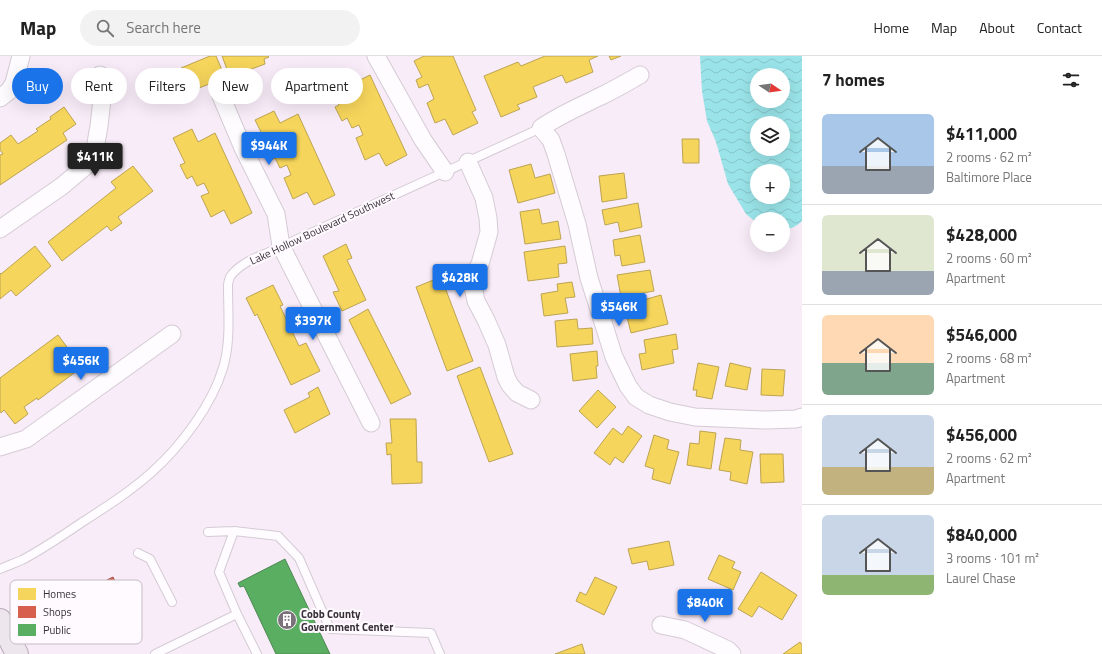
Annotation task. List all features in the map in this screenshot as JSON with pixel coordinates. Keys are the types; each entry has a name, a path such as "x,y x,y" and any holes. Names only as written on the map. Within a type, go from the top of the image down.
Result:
{"main road":[{"path":"0,620 10,640"},
{"path":"12,644 17,654"}],"street":[{"path":"0,98 12,87 21,56"},
{"path":"376,56 423,140 445,172"},
{"path":"640,75 566,113 541,128 551,140 556,154 576,224 589,278 614,357 628,386 636,397 649,405 670,412 695,417 766,420 796,419 802,417"},
{"path":"0,229 62,186 87,165 95,149 101,104"},
{"path":"224,104 243,148 276,214 281,246 371,423"},
{"path":"468,162 484,198 489,232 480,264 473,277 473,287 476,301 486,320 510,385 517,393 531,400"},
{"path":"0,447 26,439 172,334"},
{"path":"661,625 685,630 728,650 732,654"}],"lane":[{"name":"Lake Hollow Boulevard Southwest","path":"0,570 22,560 91,517 131,489 153,471 173,451 206,406 224,367 228,344 228,286 230,278 242,265 541,128"},
{"path":"234,531 219,572 257,654"},
{"path":"208,532 234,531 278,536 298,558 330,629 431,633 440,654"},
{"path":"138,553 150,559 172,602"},
{"path":"154,654 238,614"}],"water":[{"path":"700,56 802,56 802,221 790,228 790,212 750,212 750,217 746,214 728,184 716,142 707,121 702,91"}],"building: Homes":[{"path":"210,56 216,56 221,68 208,68 208,85 200,88 200,68 181,68"},
{"path":"222,56 269,57 264,59 265,64 254,68 227,68"},
{"path":"424,56 453,56 476,110 472,112 478,123 453,135 445,119 435,123 427,103 434,99 428,84 419,88 416,80 422,77 414,61"},
{"path":"545,56 598,56 589,60 593,72 566,83 562,75 533,87 537,97 517,105 520,109 501,117 484,76 518,62 521,66"},
{"path":"609,56 621,56 611,60"},
{"path":"370,75 407,155 386,166 379,153 365,160 356,138 363,135 359,125 352,128 347,118 342,121 335,107 339,105 363,104 363,78"},
{"path":"64,107 76,124 63,133 67,140 0,185 0,155 3,154 0,150 0,143 11,135 18,144 38,131 36,129 51,119 50,117"},
{"path":"274,111 280,123 298,114 335,195 314,205 307,192 293,199 284,178 291,175 287,165 280,168 275,158 269,161 263,146 267,144 255,120"},
{"path":"192,129 198,142 215,133 252,213 231,224 224,210 211,217 201,196 209,193 204,183 197,186 192,176 187,179 180,165 185,163 173,138"},
{"path":"682,139 699,139 699,163 683,163"},
{"path":"531,164 535,178 550,174 555,193 518,203 509,170"},
{"path":"133,166 153,191 118,217 122,223 111,231 107,226 62,261 48,242 116,188 111,182"},
{"path":"624,173 627,198 602,202 599,176"},
{"path":"638,203 642,227 620,232 618,222 605,225 602,210"},
{"path":"539,209 542,224 558,221 561,239 525,244 520,212"},
{"path":"640,235 645,262 622,266 620,255 615,256 613,240"},
{"path":"346,244 352,258 347,260 366,300 342,311 333,292 339,291 323,256"},
{"path":"35,246 51,266 16,296 11,290 0,299 0,273 1,274"},
{"path":"565,246 567,263 558,264 559,277 528,281 524,252"},
{"path":"650,270 654,291 621,297 617,275"},
{"path":"441,277 473,361 447,371 416,287"},
{"path":"572,282 575,297 565,298 568,313 544,316 541,294 558,291 557,284"},
{"path":"273,285 283,305 280,306 299,346 306,343 320,371 291,385 257,314 255,316 246,298"},
{"path":"661,295 668,324 631,333 627,317 636,315 633,303"},
{"path":"368,309 411,394 391,404 349,320"},
{"path":"577,319 578,329 592,328 593,344 557,347 555,321"},
{"path":"676,334 678,349 672,350 674,363 642,370 639,354 646,353 644,340"},
{"path":"58,335 82,367 38,400 37,398 24,407 28,414 15,424 4,410 1,413 0,411 0,378"},
{"path":"597,351 597,378 573,381 570,354"},
{"path":"698,363 719,367 712,399 696,396 697,390 693,390"},
{"path":"730,363 751,368 747,390 725,386"},
{"path":"480,367 513,454 489,462 457,376"},
{"path":"762,369 785,370 783,396 761,395"},
{"path":"318,387 330,414 295,433 284,410 310,397 308,393"},
{"path":"598,390 616,407 597,428 579,411"},
{"path":"390,419 416,419 417,462 422,462 422,483 392,484 391,454 387,455 386,443 392,443"},
{"path":"628,426 642,436 623,463 615,457 610,465 594,453 613,428 622,435"},
{"path":"700,431 716,433 711,469 687,465 690,443 699,444"},
{"path":"654,435 669,440 667,449 679,452 670,484 652,479 654,469 645,466"},
{"path":"725,438 741,440 740,450 753,452 747,484 730,480 731,472 719,470"},
{"path":"760,454 783,454 784,482 761,483"},
{"path":"669,541 674,565 649,570 647,561 632,564 628,549"},
{"path":"719,555 735,562 732,568 741,572 733,590 708,579"},
{"path":"761,572 797,595 782,620 759,606 752,617 738,609"},
{"path":"595,577 617,587 604,615 576,601 580,592 586,595"},
{"path":"800,642 802,645 802,654 783,654"},
{"path":"582,644 585,654 555,654"}],"building: Shops":[{"path":"113,577 114,580 107,580"}],"building: Public":[{"name":"Cobb County Government Center","path":"285,559 330,654 276,654 244,586 240,587 238,583"}],"place":[{"name":"Cobb County Government Center","path":"287,620"}]}
